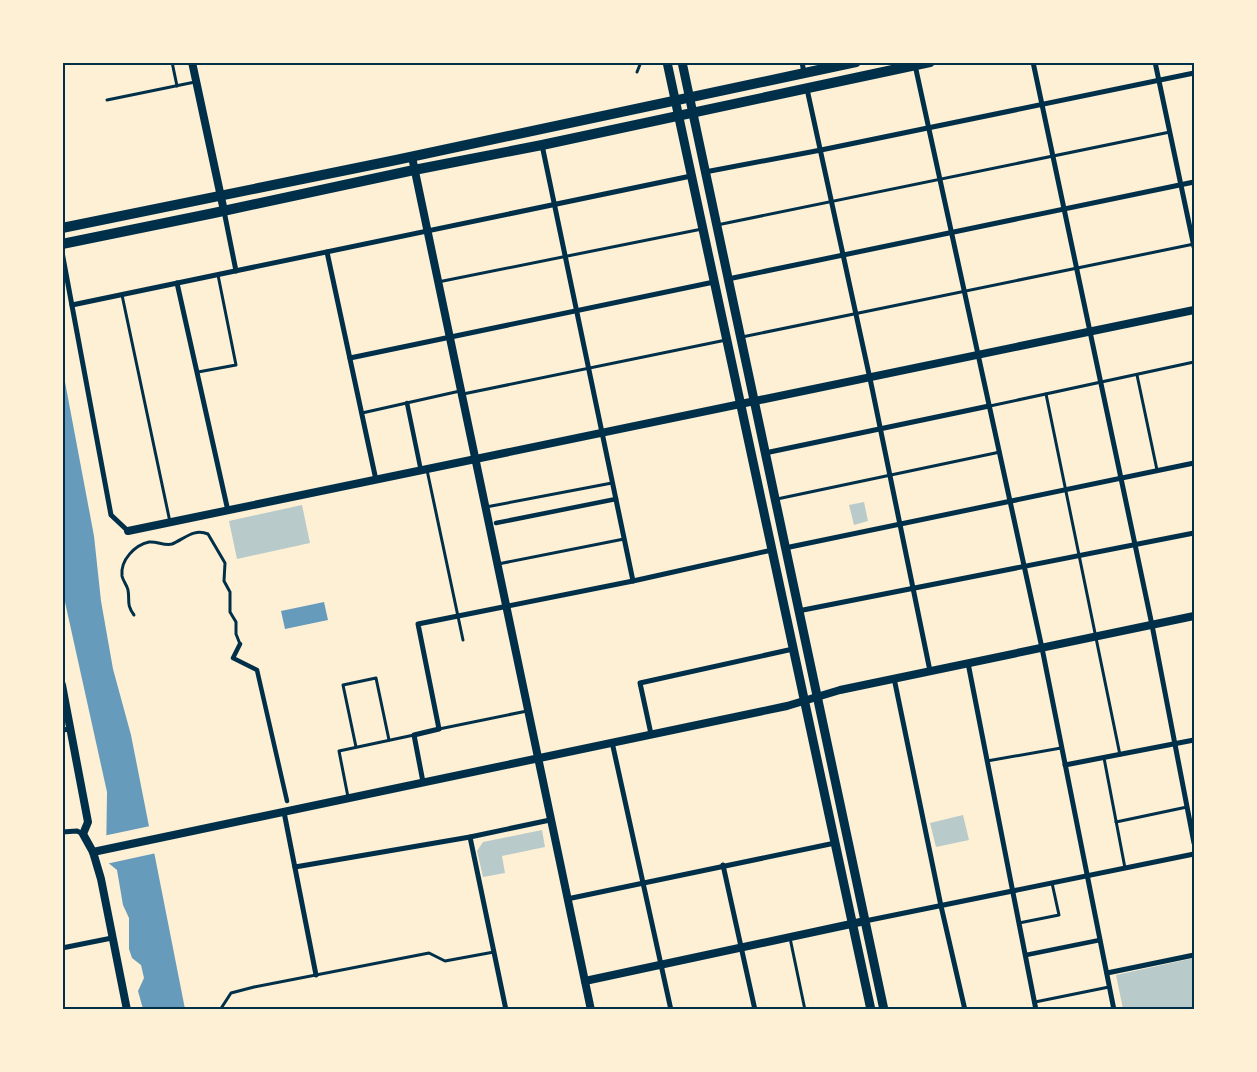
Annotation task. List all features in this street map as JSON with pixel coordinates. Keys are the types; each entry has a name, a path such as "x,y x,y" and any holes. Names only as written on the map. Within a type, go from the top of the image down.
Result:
{"main road":[{"path":"667,62 834,843 872,1010"},
{"path":"682,62 739,337 884,1010"},
{"path":"62,228 412,157 689,97 803,68 856,62"},
{"path":"62,244 542,145 930,62"}],"street":[{"path":"192,62 236,271"},
{"path":"1032,62 1152,625 1194,843"},
{"path":"1155,62 1194,245"},
{"path":"915,64 1042,648 1114,1010"},
{"path":"705,172 1194,73"},
{"path":"807,89 844,256 930,671"},
{"path":"542,145 603,432 632,581"},
{"path":"412,157 591,1010"},
{"path":"72,305 691,176"},
{"path":"728,279 1194,182"},
{"path":"62,252 111,515 128,531 1194,310"},
{"path":"327,252 376,480"},
{"path":"350,358 714,282"},
{"path":"177,283 228,511"},
{"path":"407,403 424,470"},
{"path":"764,454 990,406"},
{"path":"784,548 1194,463"},
{"path":"496,523 616,499"},
{"path":"798,611 1194,533"},
{"path":"423,782 414,735 439,729 418,624 632,581 772,550"},
{"path":"93,852 787,706 840,690 894,678 1194,616"},
{"path":"240,644 233,658 257,670 287,801"},
{"path":"651,734 640,683 794,649"},
{"path":"968,663 1036,1010"},
{"path":"894,678 964,1010"},
{"path":"62,685 67,729 88,822 84,834"},
{"path":"1065,766 1194,740"},
{"path":"612,742 672,1010"},
{"path":"284,812 316,975"},
{"path":"295,867 470,837 550,820"},
{"path":"62,832 77,831 84,834 93,852 101,879 127,1010"},
{"path":"470,837 506,1010"},
{"path":"567,899 834,843"},
{"path":"585,981 1194,854"},
{"path":"723,866 755,1010"},
{"path":"62,948 112,938"},
{"path":"1026,955 1100,940"},
{"path":"1106,973 1194,954"}],"lane":[{"path":"172,62 177,86"},
{"path":"637,72 641,62"},
{"path":"107,100 196,82"},
{"path":"716,225 1170,132"},
{"path":"437,282 702,229"},
{"path":"739,337 1194,245"},
{"path":"198,372 236,364 218,275"},
{"path":"122,295 170,523"},
{"path":"362,413 726,340"},
{"path":"990,406 1194,362"},
{"path":"1137,375 1157,470"},
{"path":"1046,394 1120,755"},
{"path":"774,500 1000,452"},
{"path":"424,470 463,640"},
{"path":"485,507 613,483"},
{"path":"134,615 128,608 128,587 122,577 122,569 126,558 134,549 148,542 172,544 186,535 203,532 208,534 225,563 224,581 230,592 230,612 236,622 236,634 240,644"},
{"path":"497,564 624,539"},
{"path":"356,747 343,685 376,678 389,740"},
{"path":"439,729 528,710"},
{"path":"348,798 340,751 414,735"},
{"path":"987,761 1062,748"},
{"path":"1104,758 1125,868"},
{"path":"1116,822 1187,807"},
{"path":"1019,923 1059,915 1052,883"},
{"path":"790,938 805,1010"},
{"path":"220,1010 231,992 429,953 445,961 494,952"},
{"path":"1035,1002 1109,987"}],"shaded area":[{"path":"864,502 868,521 854,525 849,505"},
{"path":"302,505 310,543 237,559 229,521"},
{"path":"963,815 969,840 936,847 930,823"},
{"path":"542,830 545,847 502,856 505,873 483,877 477,851 483,842"},
{"path":"1194,958 1194,1009 1123,1009 1116,975"}],"water":[{"path":"62,366 94,536 101,601 113,669 131,735 185,1009 143,1009 138,991 144,978 141,965 132,958 129,949 129,918 123,905 117,870 106,861 107,792 63,593"},
{"path":"324,602 328,620 285,629 281,611"}],"pier":[{"path":"155,825 161,852 104,863 103,836"}]}
